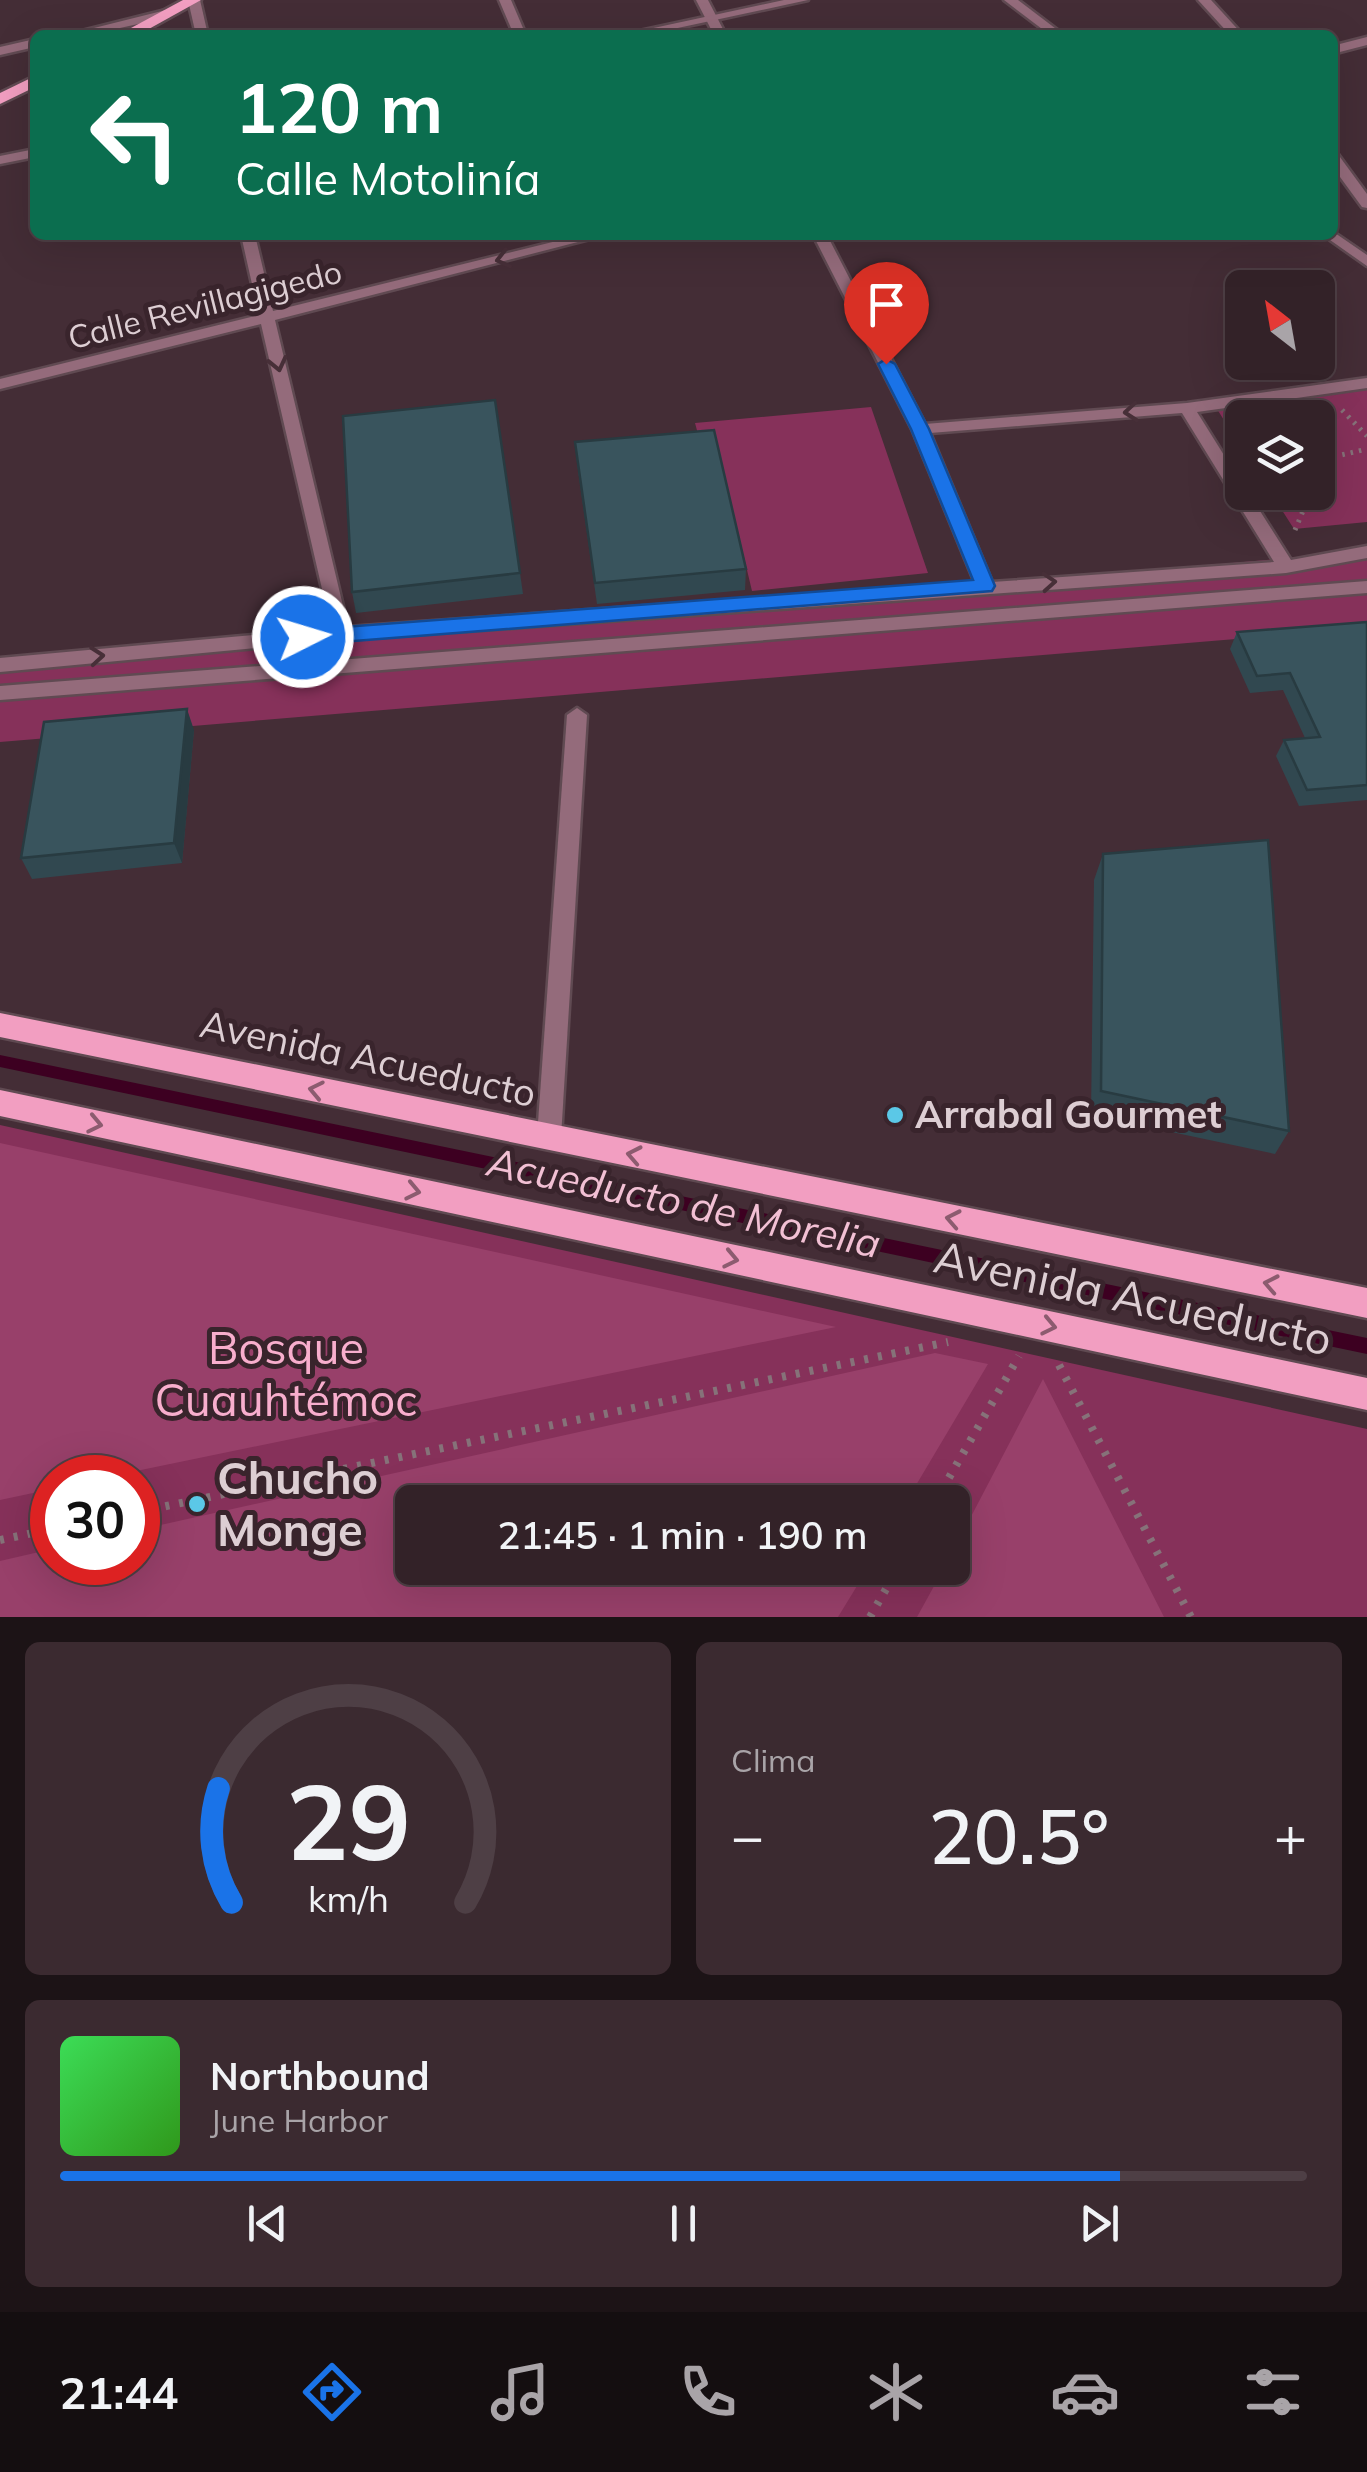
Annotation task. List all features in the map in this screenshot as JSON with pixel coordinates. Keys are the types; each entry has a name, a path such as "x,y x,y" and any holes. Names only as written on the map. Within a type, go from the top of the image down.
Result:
{"main road":[{"path":"136,30 194,0"},
{"path":"0,99 30,84"},
{"name":"Avenida Acueducto","path":"0,1025 1367,1303"},
{"name":"Avenida Acueducto","path":"0,1104 1367,1394"}],"street":[{"path":"194,0 201,30"},
{"path":"505,0 518,30"},
{"path":"702,0 718,30"},
{"path":"652,30 802,0"},
{"path":"1010,0 1051,30"},
{"path":"1204,0 1232,30"},
{"path":"94,30 166,14"},
{"path":"1338,48 1367,41"},
{"path":"0,51 30,44"},
{"path":"0,160 30,155"},
{"path":"1338,164 1367,204"},
{"path":"249,240 341,634"},
{"name":"Calle Revillagigedo","path":"0,384 578,240"},
{"path":"823,240 920,429 985,586"},
{"path":"1337,240 1367,262"},
{"path":"920,429 1186,408 1367,383"},
{"path":"1186,408 1286,567"},
{"path":"0,664 341,634 1286,567 1367,552"},
{"path":"0,693 1367,587"},
{"path":"549,1137 578,715"}],"path":[{"path":"1335,455 1367,450"},
{"path":"1293,536 1303,510"},
{"path":"945,1485 1037,1324"},
{"path":"1037,1324 1191,1617"},
{"path":"160,1507 959,1340"},
{"path":"0,1540 30,1534"},
{"path":"870,1617 888,1585"}],"green space":[{"path":"1367,389 1367,522 1294,529 1282,510 1335,510 1335,400 1284,400"},
{"path":"871,407 928,573 752,591 718,448 702,449 695,423"},
{"path":"1367,551 1367,628 0,742 0,672"},
{"name":"Bosque Cuauhtémoc","path":"0,1125 1367,1429 1367,1617 0,1617"},
{"path":"0,1143 836,1327 160,1466 160,1455 30,1455 30,1494 0,1500"},
{"path":"935,1353 988,1364 916,1485 395,1485 395,1585 858,1585 838,1617 0,1617 0,1561 30,1554 30,1585 160,1585 160,1525"},
{"path":"1043,1379 1164,1617 917,1617 935,1585 970,1585 970,1519"}],"building":[{"path":"495,400 520,573 352,592 343,416"},
{"path":"714,430 746,569 595,583 575,442"},
{"path":"1367,622 1367,785 1307,790 1284,740 1320,737 1290,673 1257,676 1237,632"},
{"path":"187,709 174,843 21,858 44,722"},
{"path":"1268,840 1289,1131 1101,1091 1103,854"}],"waterway":[{"name":"Acueducto de Morelia","path":"0,1061 1367,1346"}],"place":[{"name":"Arrabal Gourmet","path":"895,1115"},
{"name":"Chucho Monge","path":"197,1504"}],"route":[{"path":"303,637 985,586 920,429 886,364"}]}
